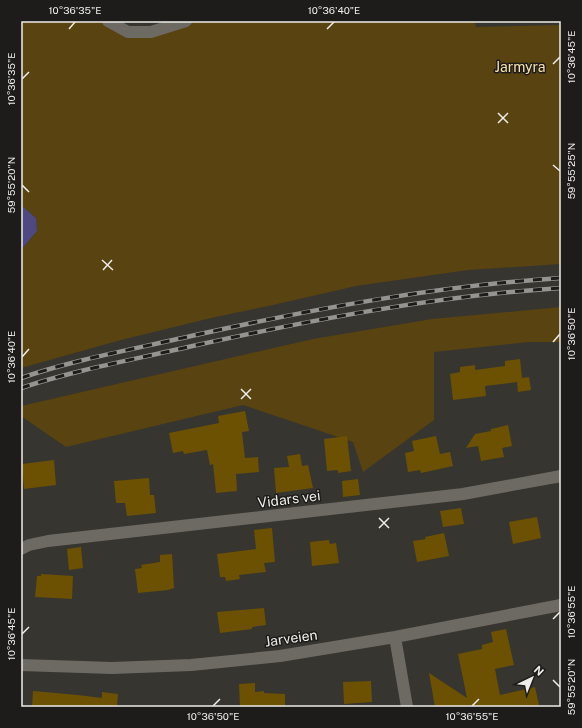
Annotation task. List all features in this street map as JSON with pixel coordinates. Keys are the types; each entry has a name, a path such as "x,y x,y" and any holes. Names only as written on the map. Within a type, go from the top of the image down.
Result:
{"street":[{"path":"108,21 128,32 151,32 186,21"},
{"name":"Vidars vei","path":"21,549 29,545 48,541 463,494 561,476"},
{"name":"Jarveien","path":"21,665 112,668 191,665 280,656 395,637 561,605"},
{"path":"395,637 407,707"}],"green space":[{"name":"Jarmyra","path":"21,21 108,21 128,32 186,21 475,21 476,27 561,25 561,264 468,270 356,286 211,318 121,340 21,368 21,250 37,231 36,218 21,205"},
{"path":"561,307 561,342 528,342 434,352 434,420 363,472 353,442 243,405 66,447 21,416 21,406 313,339 432,319"}],"shaded area":[{"path":"21,205 36,218 37,231 21,250"}],"building":[{"path":"520,359 522,378 529,377 531,390 518,392 517,382 485,386 486,396 453,400 450,374 460,372 460,367 475,365 475,370 505,366 505,361"},
{"path":"245,411 249,431 242,432 245,458 258,457 259,472 236,474 237,491 216,493 213,464 210,465 207,450 184,454 183,451 173,453 169,433 219,423 218,416"},
{"path":"508,425 512,446 502,448 504,457 481,461 478,446 466,448 475,434 491,431 491,429"},
{"path":"347,436 351,471 338,473 338,470 327,471 324,439"},
{"path":"436,436 440,454 450,452 453,466 421,473 420,470 408,472 405,453 414,451 412,441"},
{"path":"300,454 302,466 308,465 313,488 276,493 274,468 289,467 287,456"},
{"path":"54,460 56,485 24,489 22,464"},
{"path":"149,478 150,495 154,495 156,513 127,516 125,503 116,503 114,481"},
{"path":"358,479 360,495 343,497 342,481"},
{"path":"461,508 464,524 443,527 440,511"},
{"path":"537,517 541,538 513,544 509,522"},
{"path":"272,528 275,562 264,563 266,572 239,575 240,579 226,581 225,577 220,577 217,554 256,549 254,530"},
{"path":"444,533 449,556 417,562 413,541 426,539 425,537"},
{"path":"329,540 330,544 336,543 339,563 312,566 310,542"},
{"path":"81,547 83,568 69,570 67,549"},
{"path":"172,554 174,588 138,593 135,569 142,568 141,565 160,562 160,555"},
{"path":"41,574 73,576 72,599 35,597 37,576 41,576"},
{"path":"264,608 266,625 252,627 252,629 220,633 217,612"},
{"path":"506,629 514,665 495,669 500,695 535,687 539,705 528,707 435,707 429,673 467,698 458,654 482,649 482,645 493,642 491,632"},
{"path":"371,681 372,702 344,704 343,682"},
{"path":"255,683 255,692 264,691 264,693 285,694 285,707 240,707 239,684"},
{"path":"33,691 102,698 102,692 118,694 117,707 32,707"}],"railway":[{"path":"21,378 63,365 106,355 237,326 329,308 421,293 561,278"},
{"path":"21,388 62,376 234,337 373,310 467,297 561,288"}]}
